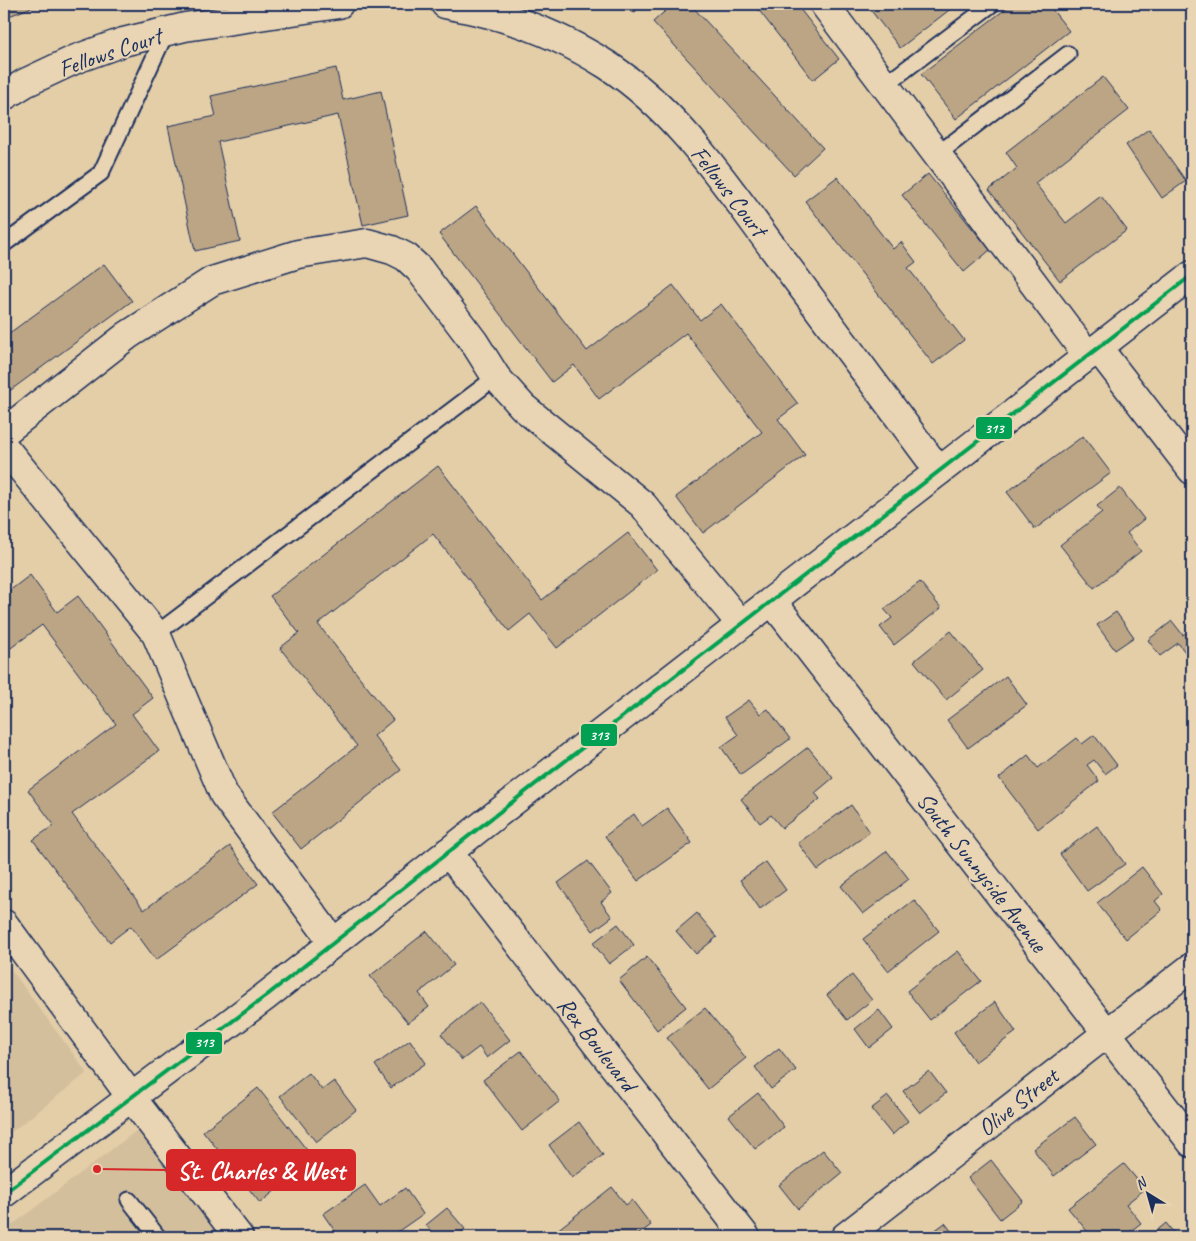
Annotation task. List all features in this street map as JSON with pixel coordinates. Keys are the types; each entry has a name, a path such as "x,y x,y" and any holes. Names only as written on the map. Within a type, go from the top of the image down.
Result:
{"street":[{"name":"Fellows Court","path":"4,96 25,83 76,59 123,42 185,27 339,4"},
{"name":"Fellows Court","path":"445,4 505,18 554,36 578,48 608,66 639,89 675,123 722,180 939,471"},
{"path":"827,5 885,85 1093,352 1192,470"},
{"path":"4,432 128,335 212,281 298,254 367,243 392,250 406,257 419,269 474,342 496,377 523,407 643,505 741,624"},
{"path":"4,1194 333,942 1192,275"},
{"path":"4,447 156,634 224,795 333,942"},
{"name":"South Sunnyside Avenue","path":"772,601 1192,1143"},
{"name":"Rex Boulevard","path":"448,852 746,1237"},
{"path":"4,924 131,1097 239,1237"},
{"name":"Olive Street","path":"844,1237 1192,967"}],"lane":[{"path":"885,85 992,4"},
{"path":"4,244 101,173 166,32"},
{"path":"938,154 1068,54"},
{"path":"156,634 496,377"},
{"path":"130,1200 158,1237"}],"shaded area":[{"path":"4,960 87,1073 4,1138"},
{"path":"140,1128 222,1237 4,1237 4,1231"}],"building":[{"path":"4,4 40,4 4,18"},
{"path":"614,4 638,4 635,13"},
{"path":"673,4 690,4 823,148 794,175 653,22"},
{"path":"754,4 796,4 839,59 813,80"},
{"path":"866,4 957,4 900,48"},
{"path":"1012,4 1048,4 1069,31 956,119 921,74"},
{"path":"336,68 343,100 381,91 408,215 363,225 338,115 218,142 240,241 195,251 168,126 216,116 211,96"},
{"path":"1103,77 1129,110 1035,183 1066,223 1101,196 1127,230 1060,281 989,190 1017,168 1006,152"},
{"path":"1149,129 1186,181 1162,198 1126,145"},
{"path":"928,174 990,250 964,272 902,195"},
{"path":"837,177 893,249 901,242 916,262 908,268 964,340 933,364 805,201"},
{"path":"476,206 587,351 673,285 700,320 721,304 798,404 778,419 805,455 703,533 676,497 762,432 686,333 599,399 574,365 552,382 439,234"},
{"path":"104,264 132,301 4,395 4,337"},
{"path":"1083,436 1111,473 1035,529 1007,492"},
{"path":"438,466 542,600 628,533 657,570 557,648 530,614 509,631 433,534 318,624 393,720 374,736 401,770 301,849 272,812 357,746 280,648 299,633 270,596"},
{"path":"1120,488 1144,519 1127,533 1141,551 1094,588 1060,545 1102,512 1097,506"},
{"path":"30,575 57,612 78,596 153,698 132,714 159,751 72,814 144,910 230,846 258,884 156,960 131,926 110,942 33,840 54,825 28,790 116,724 42,625 4,653 4,595"},
{"path":"920,582 941,608 894,645 880,627 892,618 884,609"},
{"path":"1116,612 1134,637 1115,650 1097,625"},
{"path":"1172,621 1183,635 1192,628 1192,661 1178,643 1160,656 1148,640"},
{"path":"951,631 983,670 946,700 914,661"},
{"path":"1006,676 1027,705 968,748 947,720"},
{"path":"749,700 760,714 768,709 790,739 741,775 721,747 738,735 725,717"},
{"path":"1094,735 1117,765 1105,774 1094,760 1087,765 1099,781 1038,829 999,778 1028,755 1038,768 1077,738 1082,744"},
{"path":"808,747 833,778 815,793 820,799 782,828 771,815 760,823 741,799"},
{"path":"1192,774 1192,790 1185,780"},
{"path":"851,805 870,832 818,870 798,843"},
{"path":"667,808 692,843 638,881 605,836 634,814 642,826"},
{"path":"1097,826 1125,864 1087,891 1060,854"},
{"path":"887,851 909,879 863,914 841,886"},
{"path":"1192,856 1192,871 1185,862"},
{"path":"588,861 612,893 601,902 612,917 593,931 558,883"},
{"path":"766,862 786,890 760,909 740,880"},
{"path":"1142,867 1163,894 1155,901 1162,910 1126,939 1097,903"},
{"path":"914,900 939,931 888,971 863,939"},
{"path":"697,913 717,937 696,954 676,931"},
{"path":"618,924 634,945 609,964 593,943"},
{"path":"427,931 454,965 419,993 429,1007 408,1023 370,976"},
{"path":"958,951 981,981 930,1020 907,991"},
{"path":"647,957 686,1007 657,1030 619,980"},
{"path":"852,975 872,1000 847,1020 827,995"},
{"path":"480,1002 510,1040 487,1058 479,1047 462,1060 441,1034"},
{"path":"995,1002 1016,1032 975,1062 954,1032"},
{"path":"705,1008 746,1058 708,1089 667,1038"},
{"path":"879,1010 893,1029 869,1048 855,1029"},
{"path":"1192,1013 1192,1029 1185,1019"},
{"path":"410,1040 426,1063 391,1088 375,1065"},
{"path":"779,1048 796,1070 771,1089 755,1067"},
{"path":"521,1051 560,1101 522,1131 483,1080"},
{"path":"929,1071 946,1093 920,1113 903,1091"},
{"path":"309,1073 322,1090 334,1081 356,1110 316,1142 280,1096"},
{"path":"258,1088 314,1159 260,1203 203,1131"},
{"path":"758,1093 784,1127 755,1149 729,1116"},
{"path":"888,1096 908,1121 892,1135 871,1109"},
{"path":"1075,1117 1096,1144 1054,1176 1033,1149"},
{"path":"579,1122 603,1155 572,1178 549,1145"},
{"path":"823,1150 842,1173 798,1209 779,1185"},
{"path":"991,1160 1023,1201 1000,1219 968,1178"},
{"path":"1124,1164 1145,1189 1126,1204 1141,1223 1123,1237 1092,1237 1068,1208"},
{"path":"365,1185 380,1206 405,1188 423,1214 390,1237 339,1237 323,1214"},
{"path":"612,1187 626,1205 632,1200 651,1225 635,1237 561,1237 556,1231"},
{"path":"447,1208 465,1229 454,1237 436,1237 426,1225"},
{"path":"945,1223 956,1237 926,1237"},
{"path":"1166,1223 1177,1237 1149,1237"}],"transit line":[{"name":"313","path":"4,1193 266,996 484,824 1192,275"}],"place":[{"name":"St. Charles & West","path":"97,1169"}]}
